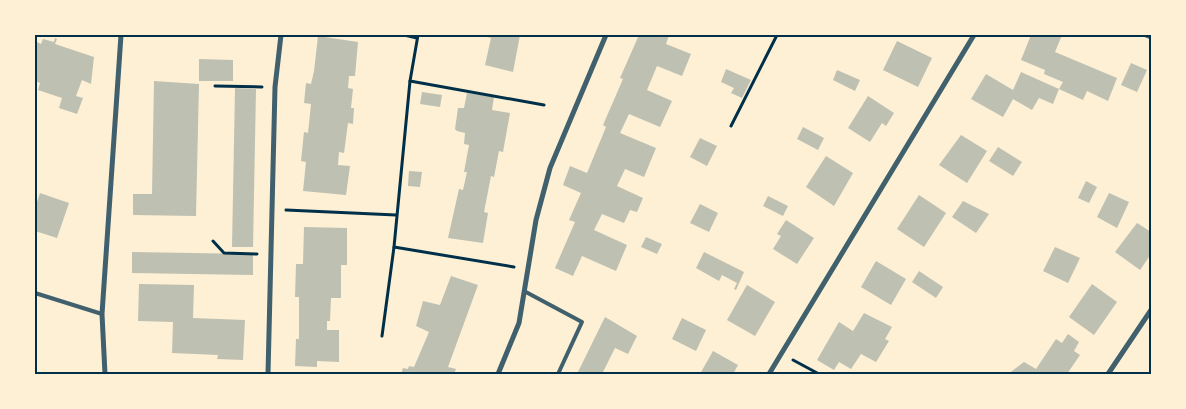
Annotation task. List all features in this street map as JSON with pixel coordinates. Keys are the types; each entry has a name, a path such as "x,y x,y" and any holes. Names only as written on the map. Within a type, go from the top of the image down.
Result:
{"street":[{"path":"105,374 102,314 121,35"},
{"path":"268,374 275,87 281,35"},
{"path":"498,374 519,323 526,269 536,220 550,168 606,35"},
{"path":"769,374 974,35"},
{"path":"1146,35 1151,37"},
{"path":"1108,374 1151,310"}],"lane":[{"path":"524,291 582,322 558,374"},
{"path":"35,293 102,314"}],"path":[{"path":"382,336 394,247 410,81 418,37 404,35"},
{"path":"731,126 776,35"},
{"path":"410,81 544,105"},
{"path":"215,86 275,87"},
{"path":"272,209 396,214"},
{"path":"213,241 224,253 271,254"},
{"path":"394,247 526,269"},
{"path":"780,354 819,374"}],"building":[{"path":"481,35 520,35 513,72 485,65 491,38"},
{"path":"639,35 669,35 666,44 691,54 682,76 657,66 647,90 672,101 660,127 629,114 620,133 656,148 644,177 625,169 617,186 643,198 637,212 630,210 624,223 602,214 594,230 627,245 616,271 582,256 573,276 555,268 575,222 569,220 581,193 563,185 570,166 587,173 606,127 603,125 623,79 620,78"},
{"path":"1031,35 1062,35 1055,52 1117,78 1108,101 1087,91 1083,100 1059,89 1063,82 1044,74 1045,70 1021,60"},
{"path":"318,36 358,42 355,76 349,76 348,88 353,89 351,108 354,108 353,124 348,123 344,153 339,152 338,165 350,166 346,195 303,191 306,162 301,161 304,132 308,133 311,104 304,103 306,83 311,84 314,71"},
{"path":"55,38 57,39 55,44 94,57 91,84 82,80 76,96 83,98 77,114 59,108 62,98 38,90 40,83 35,81 35,41 41,44 43,39 54,42"},
{"path":"897,41 932,58 918,87 883,70"},
{"path":"199,59 233,60 233,81 199,81"},
{"path":"1131,63 1147,70 1137,92 1121,85"},
{"path":"726,69 751,80 742,98 731,93 734,88 721,82"},
{"path":"837,70 860,80 855,91 833,80"},
{"path":"1021,72 1059,89 1053,104 1039,98 1032,110 1013,99 1003,117 971,99 986,74 1013,90"},
{"path":"154,81 199,84 196,216 133,215 133,194 152,194"},
{"path":"235,88 256,89 253,247 232,247"},
{"path":"422,92 442,95 440,107 420,104"},
{"path":"467,93 494,97 492,110 510,113 503,152 499,151 494,177 491,176 484,212 488,213 483,243 448,238 459,189 463,190 467,172 464,172 469,145 464,144 465,133 455,129 458,108 464,108"},
{"path":"868,96 894,113 886,126 882,123 870,142 848,128"},
{"path":"803,127 824,138 818,150 797,139"},
{"path":"961,135 987,151 967,183 939,165"},
{"path":"700,138 717,146 707,166 690,157"},
{"path":"998,147 1022,162 1013,176 989,161"},
{"path":"826,156 853,173 834,206 806,187"},
{"path":"409,171 422,172 420,187 408,186"},
{"path":"1086,181 1097,187 1089,203 1078,198"},
{"path":"40,193 69,203 57,238 35,231 35,208"},
{"path":"1109,193 1129,202 1117,228 1097,217"},
{"path":"919,195 946,213 924,247 897,229"},
{"path":"768,196 788,206 783,216 763,206"},
{"path":"963,201 989,214 976,233 952,217"},
{"path":"700,204 718,213 709,232 690,223"},
{"path":"786,220 814,238 797,264 773,249 781,236 777,234"},
{"path":"1137,223 1151,232 1151,254 1140,270 1115,252"},
{"path":"304,227 347,228 347,265 341,265 341,298 331,298 330,321 327,321 327,330 339,330 339,362 317,361 317,367 295,366 296,339 299,339 299,297 295,297 296,264 303,264"},
{"path":"646,237 662,244 657,254 641,247"},
{"path":"1055,247 1080,258 1068,283 1043,271"},
{"path":"132,252 253,254 253,275 132,273"},
{"path":"704,252 744,272 736,290 734,289 737,283 722,275 719,281 696,268"},
{"path":"876,261 906,279 891,305 861,287"},
{"path":"919,271 943,287 936,298 912,282"},
{"path":"451,276 478,285 448,367 456,369 454,374 401,374 403,368 414,367 429,332 416,326 423,301 440,305"},
{"path":"139,284 194,285 193,318 245,320 243,360 217,359 218,355 172,353 173,322 138,321"},
{"path":"1092,284 1117,302 1094,335 1069,317"},
{"path":"747,285 775,302 755,336 727,320"},
{"path":"864,313 892,327 885,339 889,341 876,362 861,354 851,369 839,362 834,370 817,360 839,322 853,331"},
{"path":"605,317 637,336 628,354 615,348 602,374 577,374"},
{"path":"682,318 706,330 696,351 672,339"},
{"path":"1068,334 1079,342 1074,351 1080,355 1067,374 1008,374 1024,362 1036,369 1056,339 1062,343"},
{"path":"713,351 738,365 733,374 700,374"}]}
